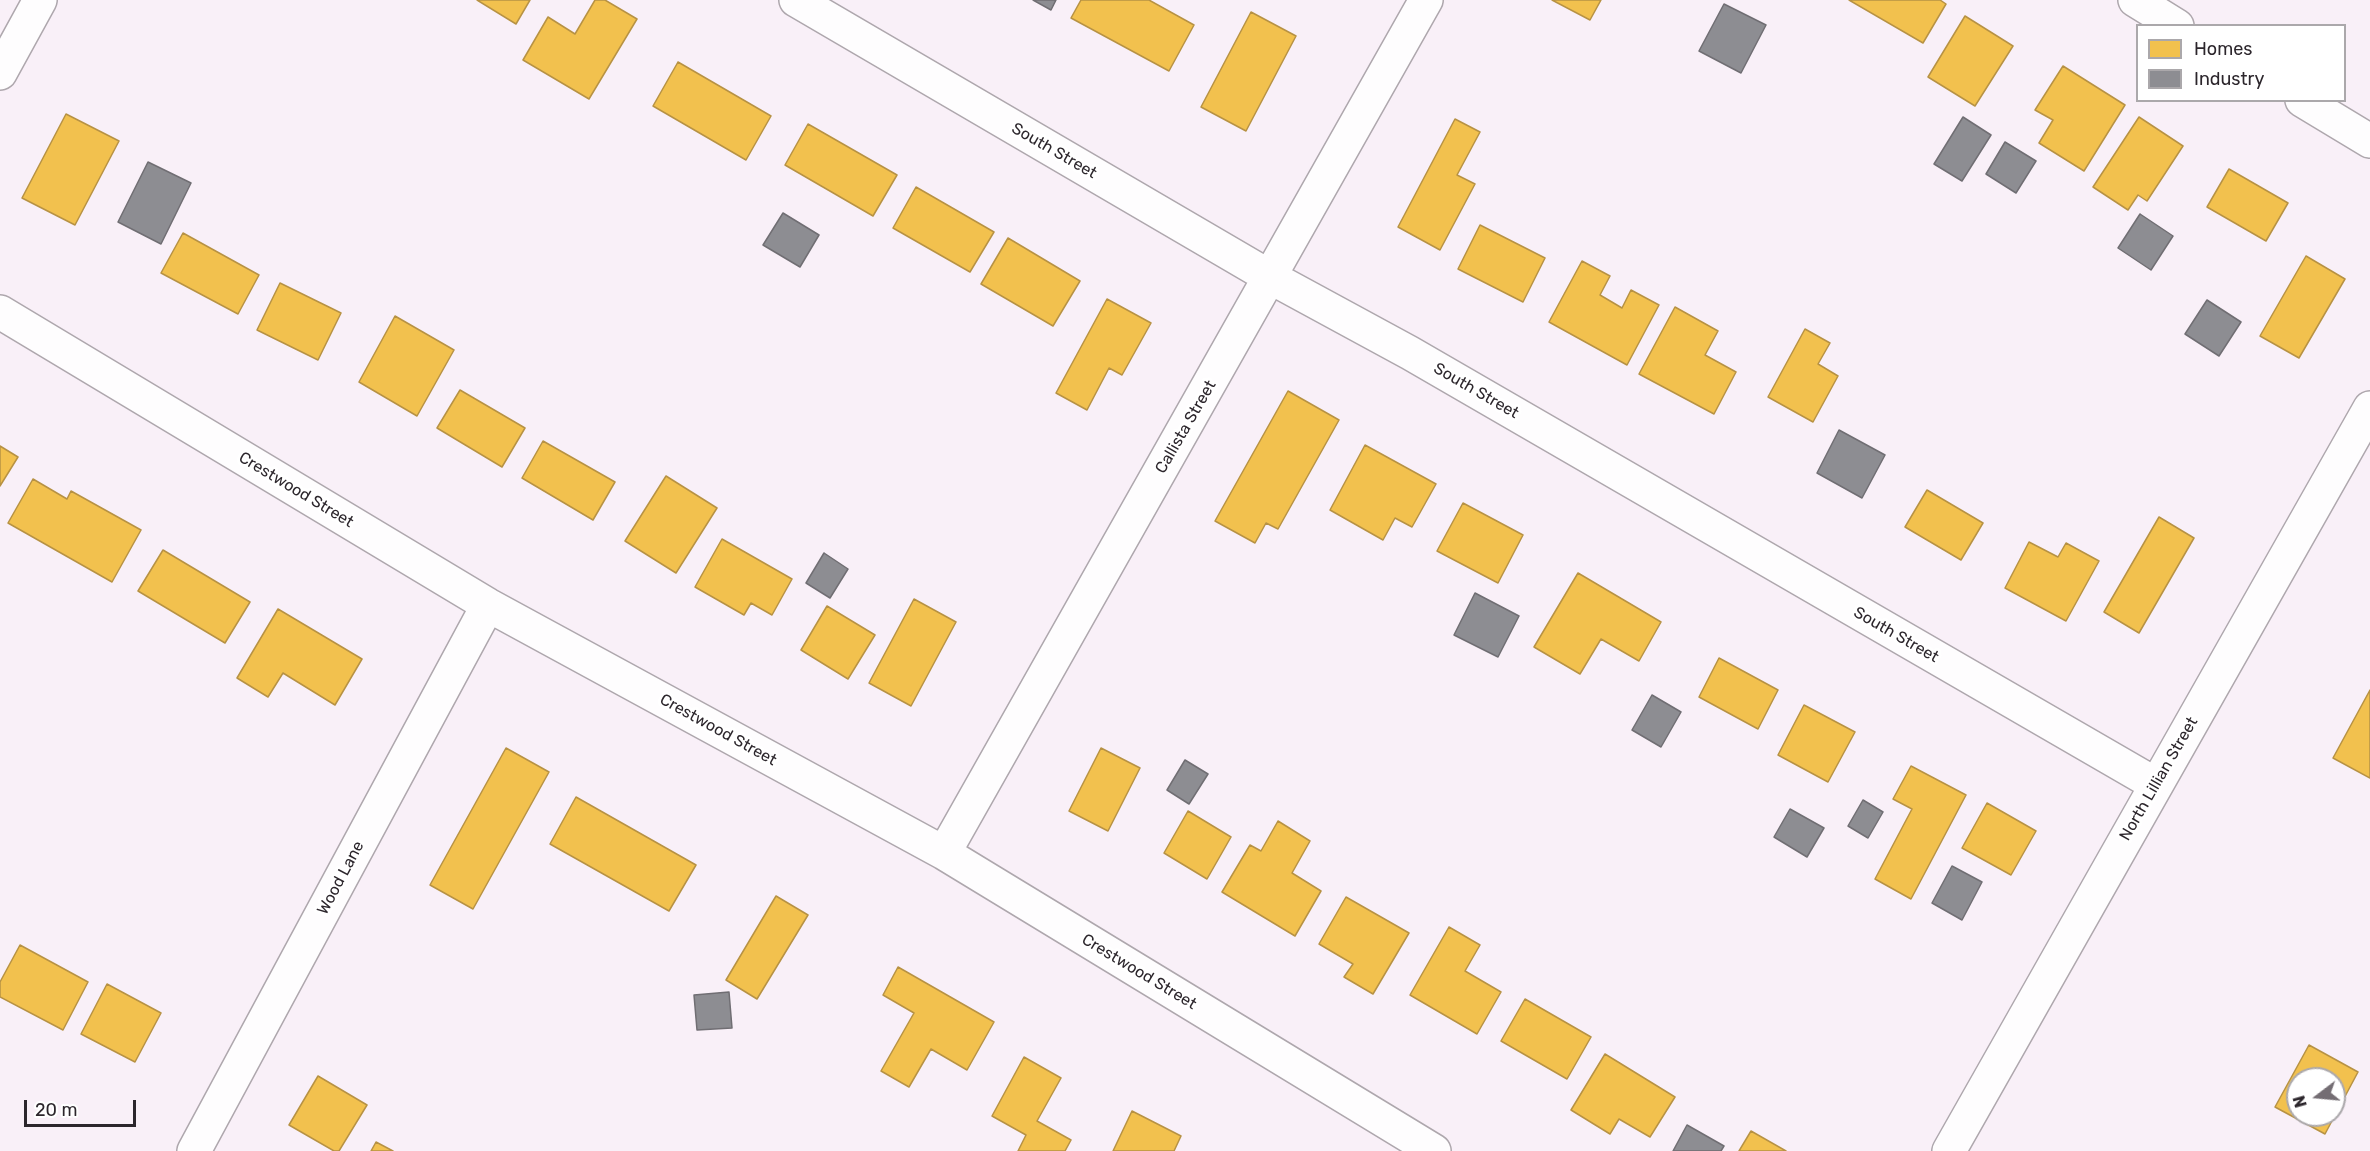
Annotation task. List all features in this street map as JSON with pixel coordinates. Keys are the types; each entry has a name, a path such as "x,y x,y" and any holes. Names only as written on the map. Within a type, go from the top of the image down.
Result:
{"street":[{"path":"0,73 40,0"},
{"name":"South Street","path":"796,0 1270,277 1410,353 2156,784"},
{"name":"Callista Street","path":"944,853 1426,0"},
{"path":"2135,0 2174,24"},
{"path":"2305,102 2370,141"},
{"name":"Crestwood Street","path":"0,312 488,605 944,853 1434,1151"},
{"name":"North Lillian Street","path":"1950,1151 2370,408"},
{"name":"Wood Lane","path":"194,1151 488,605"}],"building: Homes":[{"path":"477,0 530,0 516,24"},
{"path":"595,0 605,0 637,19 589,99 523,60 548,17 575,34"},
{"path":"1081,0 1149,0 1194,25 1169,71 1071,18"},
{"path":"1552,0 1601,0 1590,20"},
{"path":"1849,0 1940,0 1946,4 1923,43"},
{"path":"1251,12 1296,36 1246,131 1201,107"},
{"path":"1965,16 2013,46 1975,106 1928,77"},
{"path":"678,62 771,116 746,160 653,106"},
{"path":"2063,66 2125,105 2084,171 2039,143 2053,120 2035,110"},
{"path":"66,114 119,141 75,225 22,198"},
{"path":"2139,117 2183,146 2147,201 2138,195 2128,210 2093,187"},
{"path":"1455,119 1480,132 1457,175 1475,184 1440,250 1398,227"},
{"path":"808,124 897,175 873,216 785,165"},
{"path":"2229,169 2288,203 2266,241 2207,207"},
{"path":"916,187 994,232 970,272 893,228"},
{"path":"1480,225 1545,258 1523,302 1458,269"},
{"path":"183,233 259,275 238,314 161,273"},
{"path":"1008,238 1080,281 1053,326 981,284"},
{"path":"2306,256 2345,279 2299,358 2260,336"},
{"path":"1582,261 1610,276 1600,295 1622,308 1631,290 1659,305 1627,365 1549,322"},
{"path":"280,283 341,313 318,360 257,330"},
{"path":"1107,299 1151,323 1122,375 1109,368 1087,410 1056,393"},
{"path":"1675,307 1718,331 1705,355 1736,372 1714,414 1639,374"},
{"path":"395,316 454,350 417,416 359,382"},
{"path":"1805,329 1830,343 1818,364 1838,376 1813,422 1768,397"},
{"path":"460,390 525,428 502,467 437,428"},
{"path":"1288,391 1339,420 1278,529 1266,523 1255,543 1215,521"},
{"path":"543,441 615,482 593,520 522,478"},
{"path":"1365,445 1436,484 1412,527 1395,518 1383,540 1330,510"},
{"path":"0,446 18,457 0,486"},
{"path":"666,476 717,508 676,573 625,541"},
{"path":"33,479 67,499 71,491 141,530 112,582 8,523"},
{"path":"1927,490 1983,523 1961,560 1905,527"},
{"path":"1463,503 1523,535 1498,583 1437,551"},
{"path":"2159,517 2194,538 2139,633 2104,612"},
{"path":"722,539 792,579 772,615 751,603 744,615 695,587"},
{"path":"2029,542 2058,557 2066,543 2099,561 2066,621 2005,588"},
{"path":"163,550 250,602 225,643 138,591"},
{"path":"1578,573 1661,622 1639,661 1601,639 1580,674 1534,647"},
{"path":"914,599 956,622 911,706 869,683"},
{"path":"827,606 875,635 848,679 801,650"},
{"path":"278,609 362,659 335,705 283,673 268,697 237,678"},
{"path":"1719,658 1778,690 1758,729 1699,697"},
{"path":"2370,690 2370,778 2333,758"},
{"path":"1804,705 1855,732 1828,782 1778,755"},
{"path":"506,748 549,772 473,909 430,885"},
{"path":"1101,748 1140,768 1108,831 1069,811"},
{"path":"1911,766 1966,795 1911,899 1875,879 1912,809 1893,799"},
{"path":"576,797 696,865 669,911 550,844"},
{"path":"1987,803 2036,831 2011,875 1962,848"},
{"path":"1188,811 1231,837 1207,879 1164,853"},
{"path":"1278,821 1310,841 1292,873 1321,891 1295,936 1222,892 1250,845 1261,851"},
{"path":"776,896 808,915 757,999 726,980"},
{"path":"1346,897 1409,933 1373,994 1344,977 1353,964 1319,944"},
{"path":"1449,927 1480,945 1465,971 1501,992 1477,1034 1410,995"},
{"path":"20,945 88,982 63,1030 0,997 0,982"},
{"path":"898,967 994,1022 967,1070 931,1049 909,1087 881,1071 914,1013 883,995"},
{"path":"107,984 161,1013 135,1062 81,1034"},
{"path":"1525,999 1591,1037 1567,1079 1501,1041"},
{"path":"2309,1045 2358,1072 2346,1095 2346,1067 2297,1067"},
{"path":"1605,1054 1675,1097 1650,1137 1619,1119 1610,1134 1571,1110"},
{"path":"1024,1057 1061,1078 1037,1121 1071,1140 1065,1151 1018,1151 1026,1135 992,1116"},
{"path":"318,1076 367,1105 339,1151 334,1151 289,1125"},
{"path":"2286,1087 2286,1113 2275,1107"},
{"path":"1132,1111 1181,1136 1174,1151 1113,1151"},
{"path":"2312,1127 2329,1127 2325,1134"},
{"path":"1751,1131 1786,1151 1739,1151"},
{"path":"376,1142 393,1151 371,1151"}],"building: Industry":[{"path":"1033,0 1056,0 1051,10"},
{"path":"1724,4 1766,25 1741,73 1699,51"},
{"path":"1963,117 1991,135 1962,181 1934,164"},
{"path":"2005,142 2036,161 2016,193 1986,174"},
{"path":"148,162 191,183 161,244 118,222"},
{"path":"783,213 819,235 800,267 763,245"},
{"path":"2140,214 2173,236 2151,270 2118,248"},
{"path":"2207,300 2241,322 2219,356 2185,334"},
{"path":"1839,430 1885,455 1862,498 1817,473"},
{"path":"824,553 848,569 830,598 806,583"},
{"path":"1475,593 1519,616 1498,657 1454,635"},
{"path":"1652,695 1681,712 1661,747 1632,730"},
{"path":"1185,760 1208,774 1189,804 1167,790"},
{"path":"1863,800 1883,812 1868,838 1848,826"},
{"path":"1790,809 1824,828 1807,857 1774,837"},
{"path":"1952,866 1982,882 1962,920 1932,903"},
{"path":"729,992 732,1028 697,1030 694,995"},
{"path":"1687,1125 1724,1146 1721,1151 1673,1151"}]}
